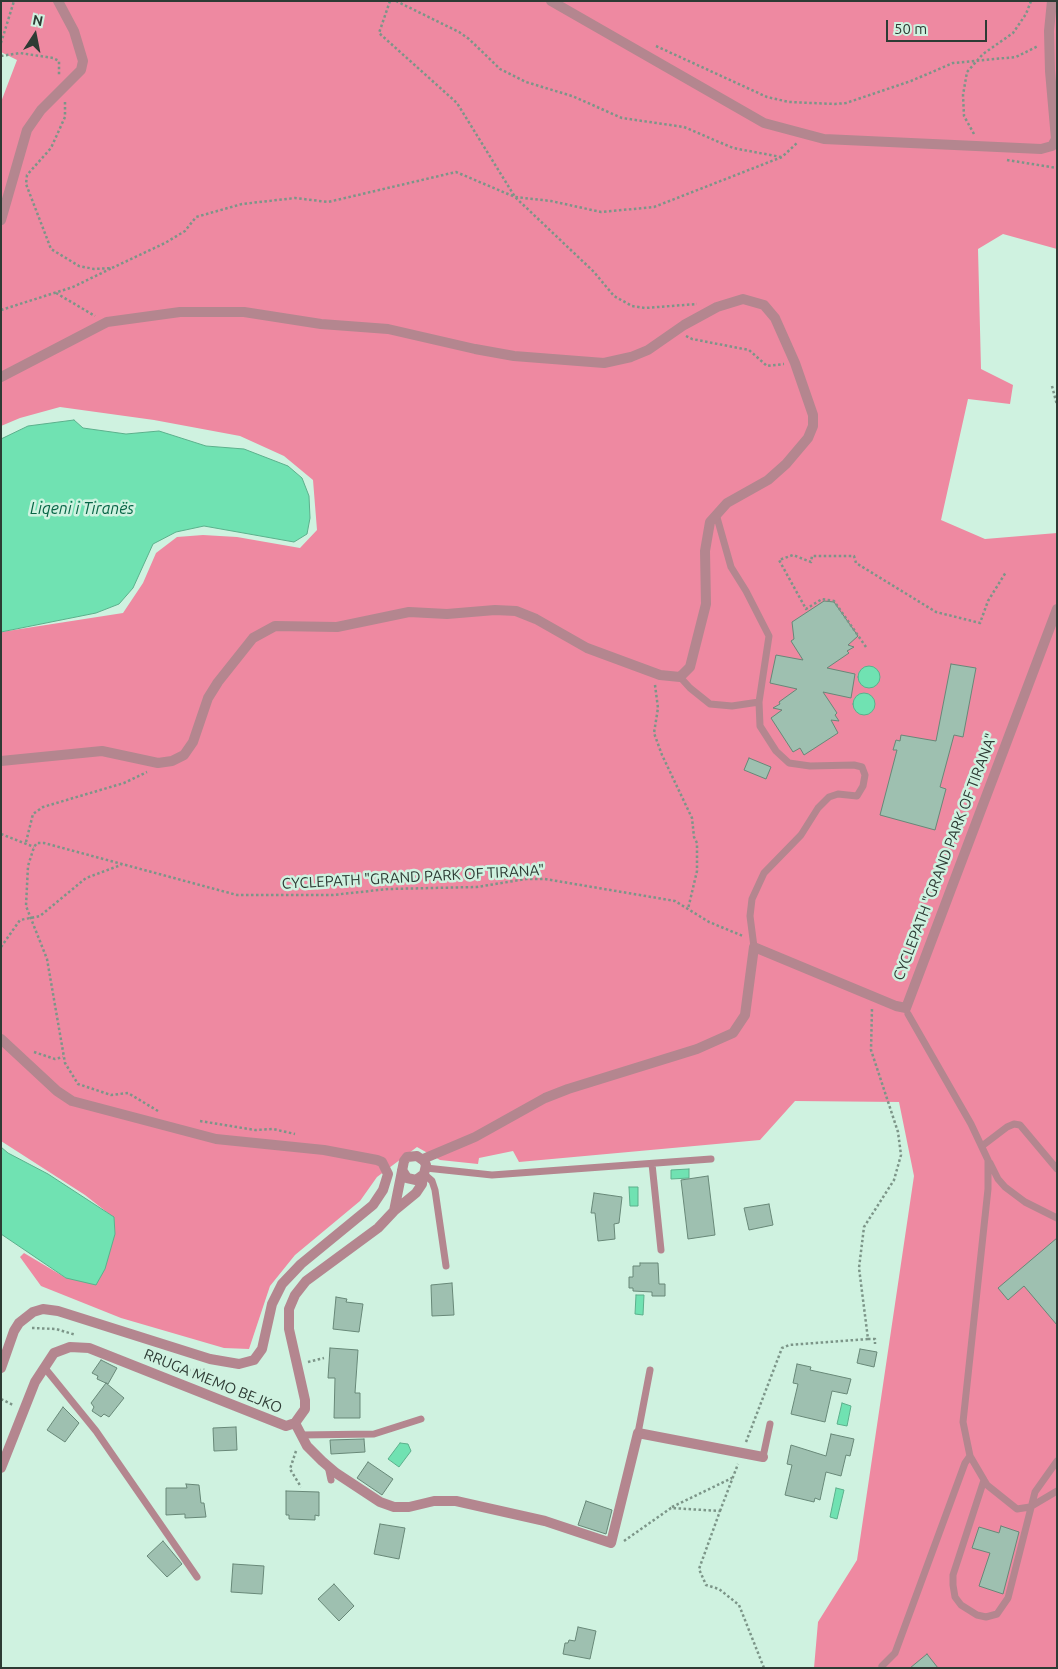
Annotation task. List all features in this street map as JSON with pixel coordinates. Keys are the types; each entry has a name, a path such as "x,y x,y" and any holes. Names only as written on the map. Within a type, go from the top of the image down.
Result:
{"street":[{"path":"1,220 27,130 40,110 81,70 83,61 74,31 58,1"},
{"path":"552,1 764,123 824,138 867,142 984,145 1041,149 1052,146 1057,139 1050,72 1049,31 1052,1"},
{"path":"1,377 107,322 180,312 244,312 321,324 388,329 514,356 604,363 631,357 648,350 675,331 717,307 743,299 764,305 775,318 795,364 813,415 813,426 808,438 786,464 768,480 745,491 716,514 710,522 707,534 706,604 690,667 680,677 673,678 647,671 573,642 536,619 516,611 495,610 447,614 409,612 337,627 275,626 253,638 218,682 208,698 193,742 184,755 172,762 158,763 102,750 1,762"},
{"path":"402,1170 412,1180 424,1169 475,1137 545,1098 568,1089 697,1049 733,1033 745,1015 754,944 907,1011 1057,608"},
{"path":"1,1039 16,1055 72,1101 216,1139 324,1150 377,1160 382,1162 388,1174 383,1190 373,1205 301,1264 282,1284 272,1304 262,1349 254,1360 247,1363 226,1363 58,1310 43,1309 33,1312 24,1318 14,1331 1,1368"},
{"path":"394,1211 402,1165 408,1158 417,1156 424,1169"},
{"name":"RRUGA MEMO BEJKO","path":"1,1468 35,1382 54,1353 70,1347 88,1348 286,1426 296,1423 305,1409 306,1400 288,1318 289,1309 295,1295 306,1281 362,1240 416,1193 422,1184 424,1169"},
{"path":"296,1423 300,1440 328,1466 380,1502 394,1506 409,1507 434,1501 456,1501 545,1521 610,1544 638,1432 763,1457"}],"lane":[{"path":"716,514 731,567 746,591 769,636 759,702 760,726 776,752 789,763 810,766 854,765 862,767 865,775 863,786 857,796 838,794 829,797 818,808 801,835 780,854 764,874 752,899 750,916 754,944"},
{"path":"680,677 710,704 732,706 759,702"},
{"path":"907,1011 959,1101 998,1179 1005,1187 1025,1202 1057,1218"},
{"path":"982,1146 1007,1127 1014,1124 1020,1125 1057,1168"},
{"path":"424,1169 492,1175 711,1160"},
{"path":"988,1160 988,1189 964,1402 963,1422 970,1456 984,1480 1007,1503 1017,1509 1030,1507 1057,1491"},
{"path":"652,1164 661,1250"},
{"path":"424,1169 432,1180 435,1190 446,1266"},
{"path":"44,1367 96,1431 197,1577"},
{"path":"638,1432 650,1370"},
{"path":"300,1440 374,1434 421,1419"},
{"path":"763,1457 770,1424"},
{"path":"882,1666 895,1653 962,1472 970,1456"},
{"path":"984,1480 953,1574 955,1597 968,1610 986,1617 997,1614 1008,1598 1028,1525 1034,1492 1057,1461"},
{"path":"328,1466 331,1480"}],"path":[{"path":"1,43 14,1"},
{"path":"390,1 379,33 457,103 515,197 594,272 608,291 620,301 645,308 698,304 717,307"},
{"path":"396,1 459,32 469,39 500,69 526,82 572,96 622,118 684,127 734,148 782,157"},
{"path":"984,145 967,124 963,104 967,72 976,62 1013,33 1026,14 1031,1"},
{"path":"648,44 711,70 768,97 795,102 846,102 911,81 953,63 1016,57 1040,46 1049,31"},
{"path":"1,56 20,53 53,58 59,61 59,74 64,86 65,117 51,148 27,175 26,184 51,249 79,266 94,269 112,268"},
{"path":"1,310 73,287 185,231 196,217 242,204 295,198 328,202 456,172 515,197 551,201 601,212 654,207 782,157 807,134"},
{"path":"1002,158 1057,168"},
{"path":"56,293 107,322"},
{"path":"675,331 692,339 749,350 768,366 795,364"},
{"path":"1052,386 1057,406"},
{"path":"866,647 834,602 822,599 806,609 779,560 793,555 811,562 812,556 854,556 856,564 936,612 980,623 988,600 1006,572"},
{"path":"647,671 655,681 658,703 654,733 662,755 692,818 694,837 698,843 697,871 688,910"},
{"path":"26,842 33,814 43,807 124,783 150,771 158,763"},
{"path":"1,834 26,842 34,847 28,866 26,906 47,959 63,1056 72,1077 78,1084 90,1090 111,1096 128,1093 163,1112"},
{"name":"CYCLEPATH \"GRAND PARK OF TIRANA\"","path":"34,847 44,842 121,865 237,895 302,896 388,889 477,887 536,878 675,901 710,922 754,944"},
{"path":"1,947 8,941 15,925 20,920 32,918 48,910 78,884 91,876 121,865"},
{"path":"868,1339 859,1268 864,1227 894,1180 901,1155 898,1132 871,1050 870,1022 874,997"},
{"path":"16,1055 27,1051 55,1059 63,1056"},
{"path":"194,1121 255,1130 285,1130 300,1136"},
{"path":"14,1331 40,1327 77,1335"},
{"path":"764,1668 739,1605 719,1589 706,1585 699,1569 782,1348 789,1345 868,1339 875,1339 876,1344"},
{"path":"297,1364 324,1358"},
{"path":"173,1370 207,1370"},
{"path":"300,1440 290,1469 302,1487"},
{"path":"610,1544 621,1542 671,1508 734,1477"},
{"path":"671,1508 720,1511"}],"shaded area":[{"path":"1,1 1057,1 1057,249 1003,234 978,249 981,369 1013,385 1010,404 968,399 941,520 985,539 1057,533 1057,1668 814,1668 818,1622 857,1560 914,1176 899,1102 795,1101 760,1140 519,1162 513,1151 479,1158 478,1164 440,1160 417,1147 377,1177 360,1201 295,1255 270,1286 249,1349 224,1348 121,1318 41,1286 20,1257 24,1253 66,1278 115,1234 113,1217 85,1195 1,1141 1,632 123,613 143,583 156,553 177,537 203,535 237,537 300,548 317,530 313,480 284,456 240,436 154,420 60,407 20,418 1,426 1,102 17,60 1,52"}],"water":[{"name":"Liqeni i Tiranës","path":"74,420 83,428 126,434 159,431 206,446 244,449 288,466 302,478 309,496 310,518 307,534 294,542 204,526 176,532 153,544 133,588 119,604 96,613 1,632 1,439 28,426"},
{"path":"869,666 877,669 880,677 877,685 869,688 861,685 858,677 861,669"},
{"path":"864,693 872,696 875,704 872,712 864,715 856,712 853,704 856,696"},
{"path":"1,1147 8,1153 48,1174 114,1217 115,1234 105,1269 96,1285 66,1278 1,1234"},
{"path":"689,1169 689,1178 671,1179 671,1170"},
{"path":"629,1187 638,1187 638,1206 630,1206"},
{"path":"636,1295 644,1295 643,1315 635,1314"},
{"path":"842,1403 851,1406 847,1426 837,1424"},
{"path":"400,1443 408,1444 411,1451 399,1467 388,1459"},
{"path":"836,1488 844,1490 837,1519 830,1517"}],"building":[{"path":"824,601 834,602 858,636 848,645 854,647 847,651 849,653 827,668 855,674 851,698 823,692 837,713 835,715 839,721 831,720 838,733 804,755 800,748 793,752 771,718 782,710 773,708 797,689 770,683 776,655 803,660 791,641 794,639 792,622"},
{"path":"951,664 976,668 963,737 954,735 940,787 946,789 935,830 880,815 897,750 893,750 896,740 900,741 901,735 936,741"},
{"path":"749,758 771,767 766,779 744,770"},
{"path":"708,1176 715,1235 688,1239 681,1180"},
{"path":"594,1193 622,1197 619,1223 614,1224 615,1239 598,1241 595,1213 591,1213"},
{"path":"769,1204 773,1225 749,1230 744,1208"},
{"path":"1057,1238 1057,1325 1024,1286 1008,1300 998,1288"},
{"path":"640,1263 658,1263 659,1284 665,1284 665,1296 652,1296 652,1292 633,1291 633,1288 629,1288 629,1277 633,1277 633,1266 640,1266"},
{"path":"452,1283 454,1315 432,1316 431,1285"},
{"path":"336,1297 347,1299 346,1302 363,1304 359,1332 333,1329"},
{"path":"330,1348 358,1350 355,1393 360,1393 360,1418 334,1418 335,1378 328,1378"},
{"path":"860,1349 877,1352 874,1367 857,1363"},
{"path":"101,1360 117,1368 108,1384 97,1379 98,1376 92,1373"},
{"path":"797,1364 811,1367 810,1370 851,1379 847,1394 832,1391 825,1422 791,1414 798,1384 793,1383"},
{"path":"106,1383 124,1398 109,1417 104,1414 101,1417 92,1411 94,1407 91,1403"},
{"path":"63,1407 79,1423 65,1442 47,1430"},
{"path":"236,1427 237,1450 214,1451 213,1428"},
{"path":"831,1434 854,1439 850,1456 846,1455 841,1476 826,1472 820,1500 815,1498 814,1502 785,1495 792,1465 787,1464 791,1445 826,1456"},
{"path":"364,1439 365,1452 331,1454 330,1440"},
{"path":"368,1462 393,1479 382,1495 357,1478"},
{"path":"186,1484 199,1485 201,1503 204,1503 206,1517 185,1518 185,1514 166,1515 166,1488 187,1488"},
{"path":"286,1491 319,1492 319,1516 315,1515 315,1520 289,1519 289,1515 286,1515"},
{"path":"586,1501 612,1510 606,1534 578,1525"},
{"path":"380,1524 405,1528 399,1559 374,1554"},
{"path":"1001,1526 1019,1532 1003,1594 979,1586 990,1553 972,1548 979,1527 999,1533"},
{"path":"163,1541 182,1564 167,1577 147,1556"},
{"path":"233,1564 264,1566 262,1594 231,1592"},
{"path":"334,1584 354,1606 339,1621 318,1599"},
{"path":"578,1627 596,1631 590,1659 563,1654 565,1643 568,1643 569,1640 575,1641"},
{"path":"927,1654 938,1668 910,1668"}]}
